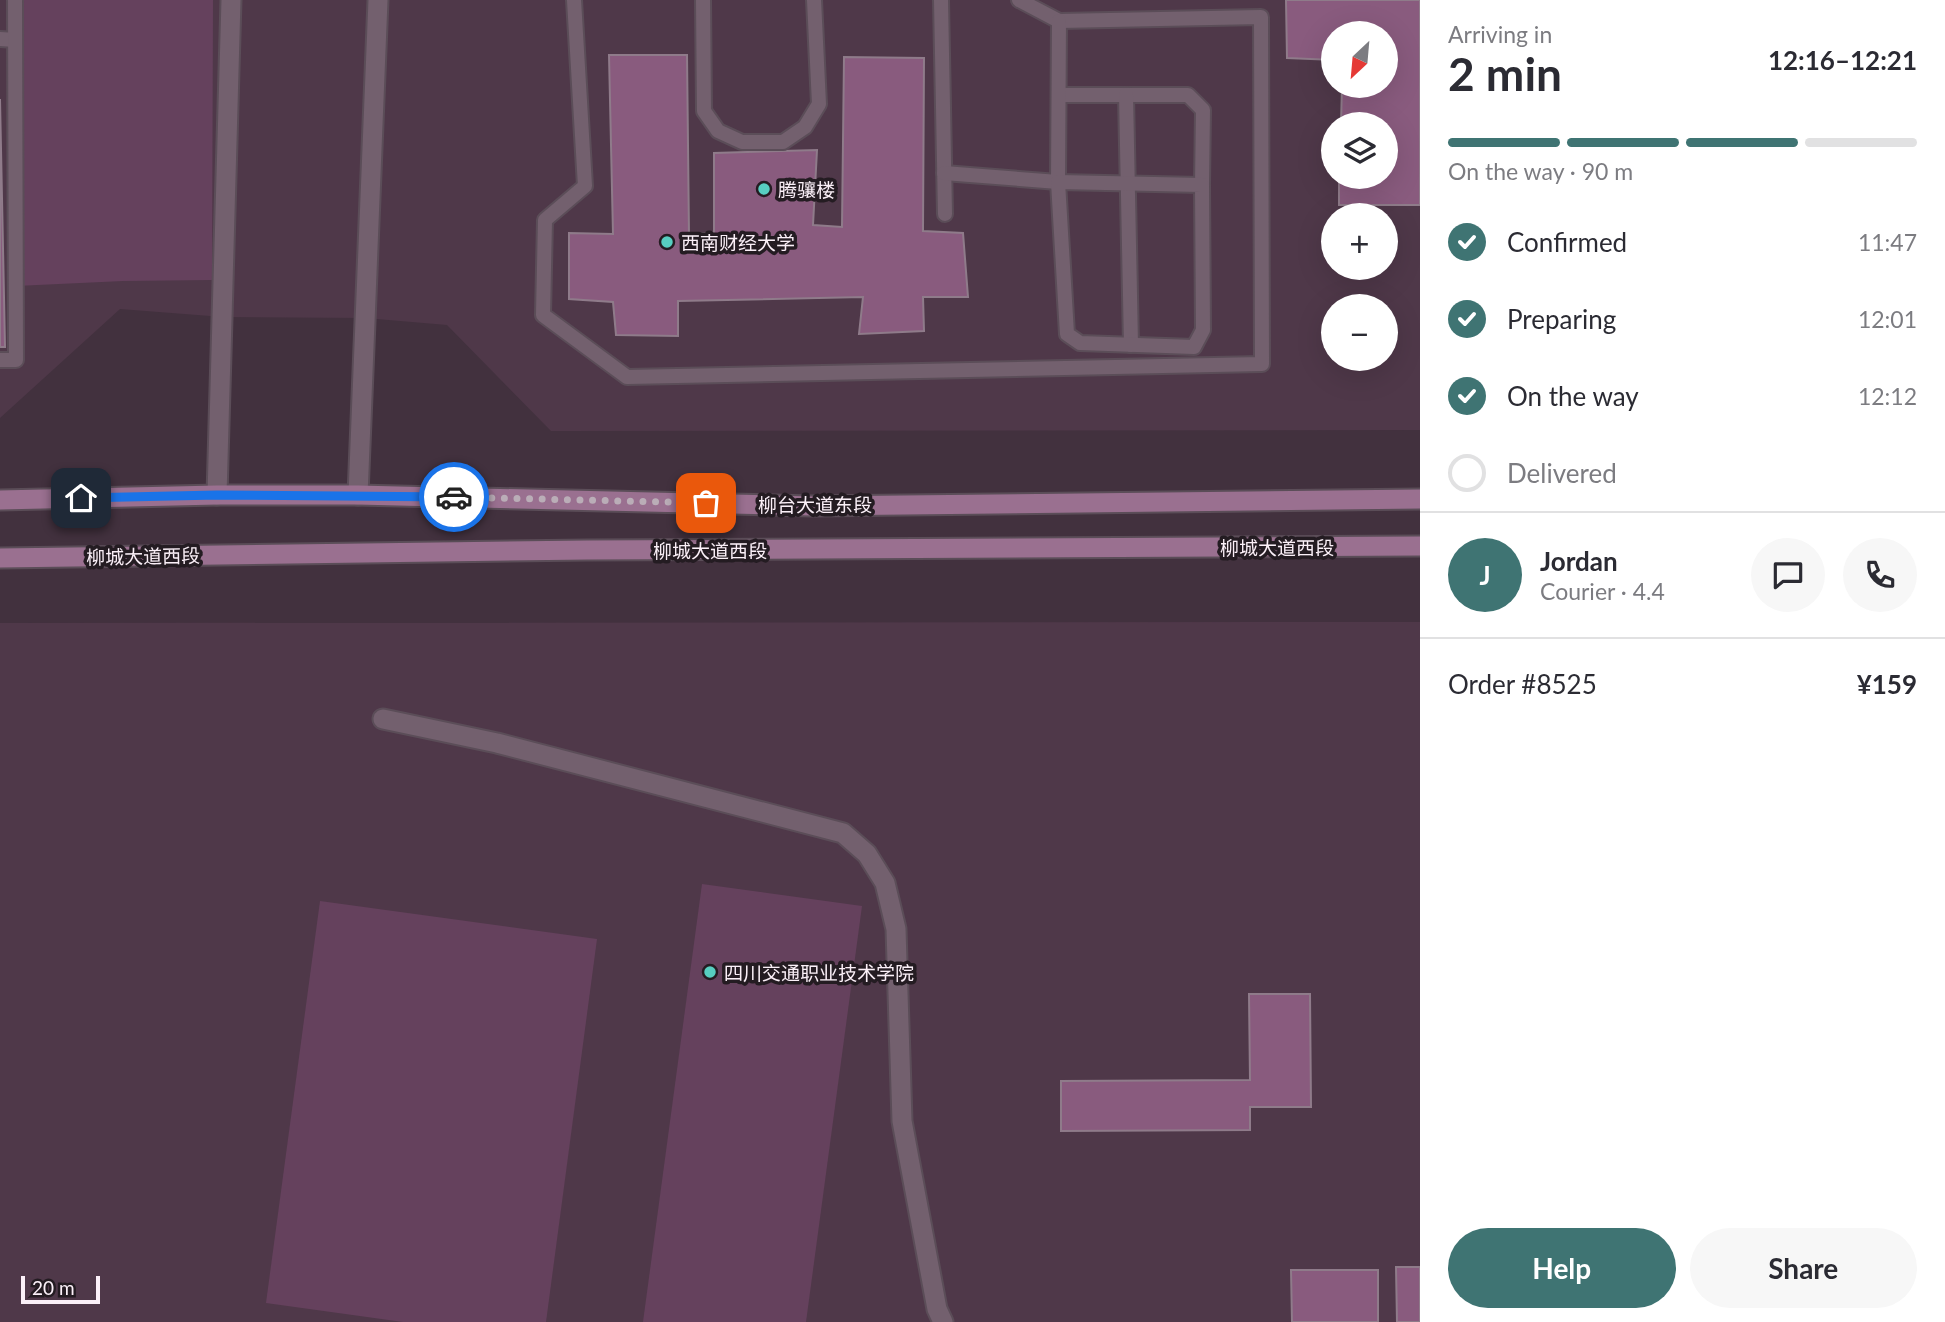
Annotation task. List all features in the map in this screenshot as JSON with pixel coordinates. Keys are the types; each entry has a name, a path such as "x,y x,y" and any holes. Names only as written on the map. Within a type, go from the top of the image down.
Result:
{"main road":[{"name":"柳台大道东段","path":"0,500 358,495 813,506 1420,499"},
{"name":"柳城大道西段","path":"0,558 601,550 1420,546"}],"street":[{"path":"217,495 231,0"},
{"path":"358,495 378,0"},
{"path":"383,719 497,744 843,833 867,854 885,883 896,929 902,1121 937,1309 943,1322"}],"lane":[{"path":"0,360 16,360 15,0"},
{"path":"574,0 586,186 545,220 544,315 627,377 1262,364 1261,17 1059,21 1019,0"},
{"path":"703,0 704,111 718,131 742,142 783,142 804,127 819,104 814,0"},
{"path":"941,0 945,214"},
{"path":"1059,21 1058,181 1067,334 1080,343 1194,347 1203,330 1203,110 1188,95 1059,95"},
{"path":"0,39 15,40"},
{"path":"1126,95 1131,345"},
{"path":"944,173 1058,181 1202,185"}],"shaded area":[{"name":"西南财经大学","path":"0,0 1420,0 1420,430 551,431 447,325 365,318 223,317 120,309 0,418"},
{"path":"15,0 213,0 212,280 16,286"},
{"name":"四川交通职业技术学院","path":"1420,622 1420,1322 0,1322 0,623"},
{"path":"702,884 862,906 806,1322 643,1322"},
{"path":"320,901 597,939 546,1322 403,1322 266,1303"}],"building":[{"path":"1286,0 1420,0 1420,205 1339,203 1339,189 1398,189 1398,112 1341,112 1342,98 1398,98 1398,21 1321,21 1321,59 1287,58"},
{"name":"腾骧楼","path":"609,55 687,55 689,235 714,232 714,153 817,150 813,225 842,227 844,57 924,58 923,231 963,233 968,297 923,297 924,331 859,334 863,297 678,301 678,336 616,335 613,302 569,299 569,233 613,234"},
{"path":"0,99 5,347 0,347"},
{"path":"1249,994 1310,994 1311,1107 1250,1107 1250,1130 1061,1131 1061,1081 1250,1080"},
{"path":"1396,1267 1420,1267 1420,1322 1397,1322"},
{"path":"1291,1270 1378,1270 1378,1322 1292,1322"}],"way so far":[{"path":"454,497 706,503"}],"place":[{"name":"腾骧楼","path":"764,189"},
{"name":"西南财经大学","path":"667,242"},
{"name":"四川交通职业技术学院","path":"710,972"}],"route":[{"path":"81,498 217,495 454,497"}]}
